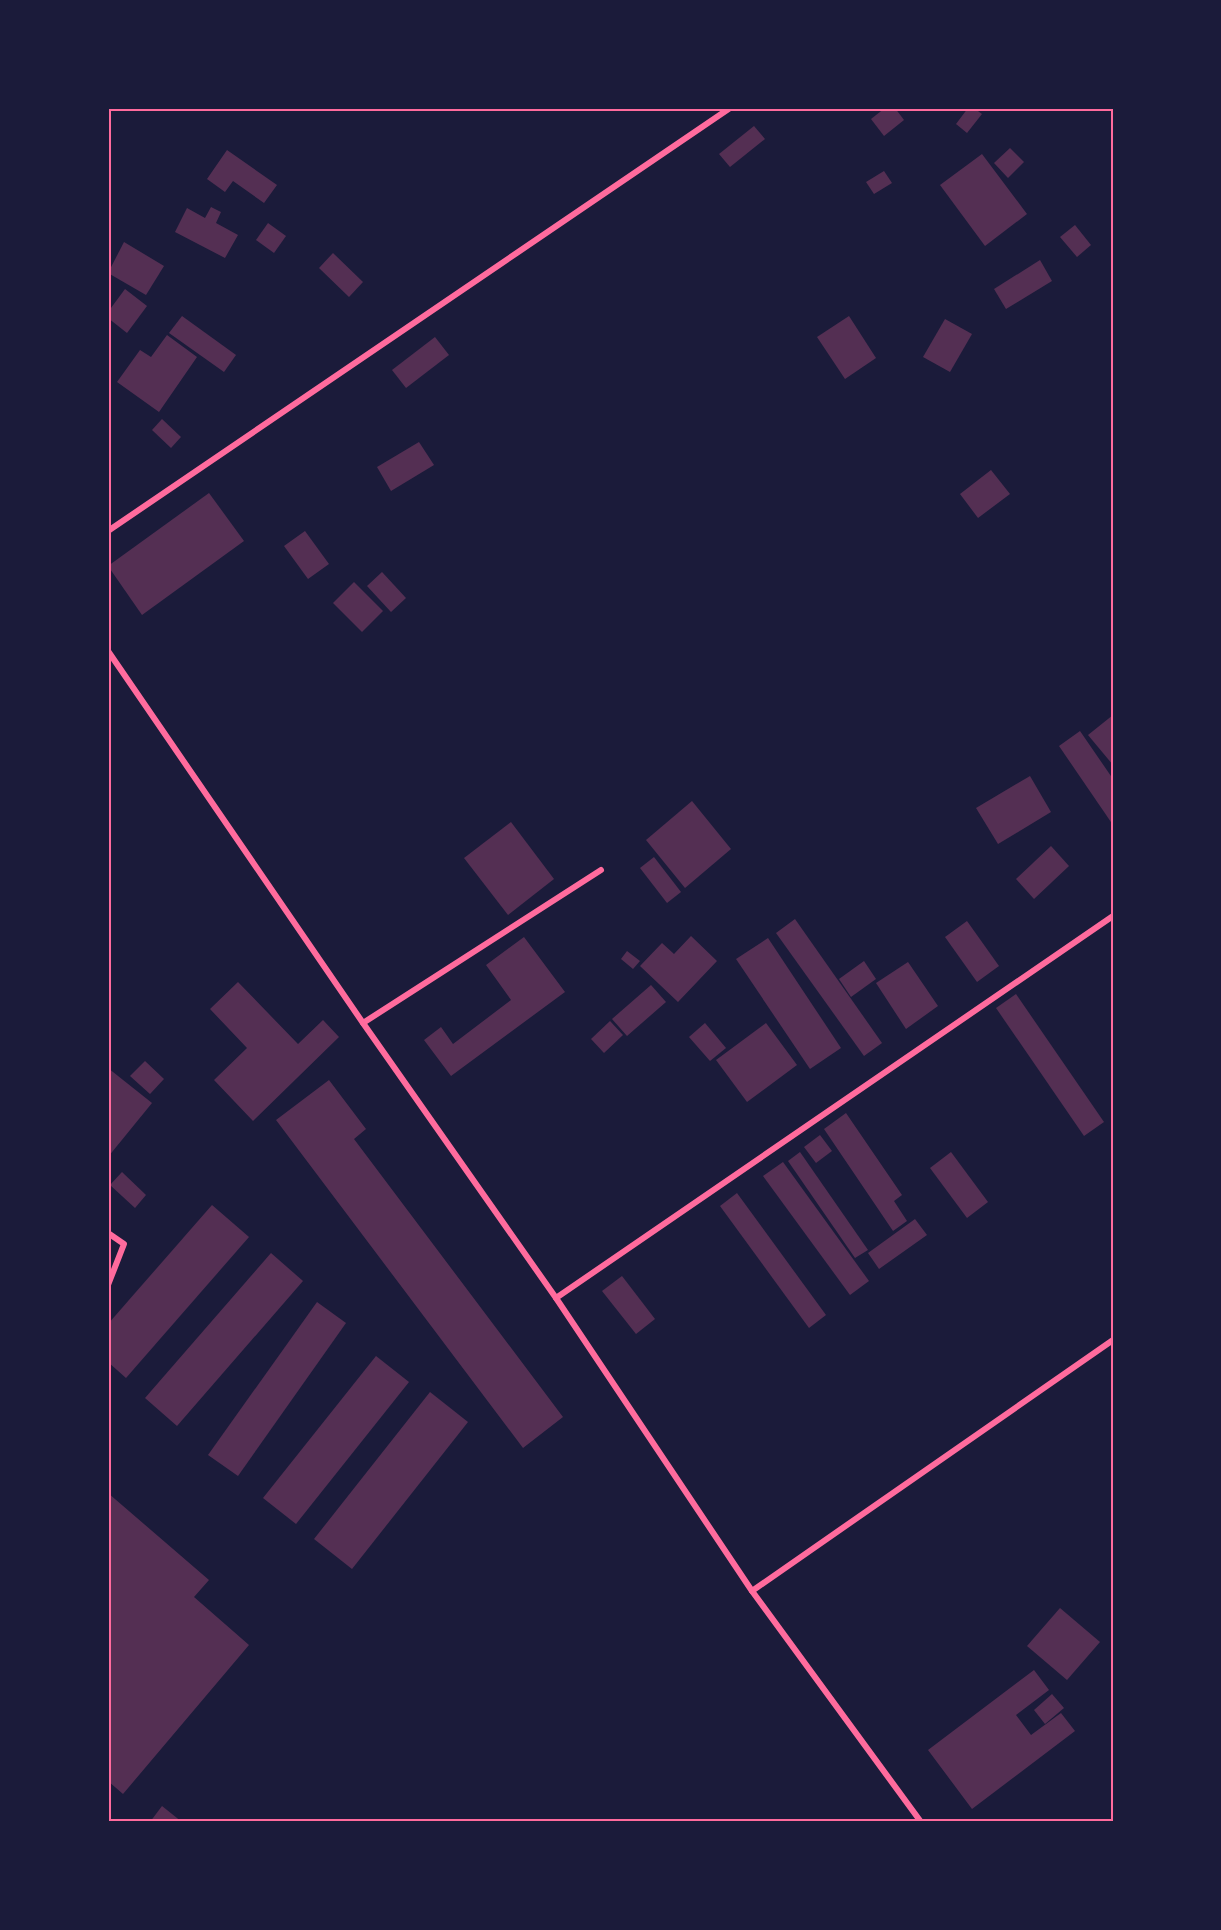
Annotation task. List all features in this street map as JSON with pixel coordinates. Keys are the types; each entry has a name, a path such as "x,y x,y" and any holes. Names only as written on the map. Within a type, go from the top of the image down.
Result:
{"street":[{"path":"108,531 730,108"},
{"path":"108,651 363,1023 556,1298 752,1591 921,1822"},
{"path":"363,1023 601,870"},
{"path":"556,1298 949,1026 1113,916"},
{"path":"108,1233 124,1244 108,1285"},
{"path":"752,1591 1113,1340"}],"building":[{"path":"885,108 895,108 904,120 884,136 871,119"},
{"path":"968,108 974,108 982,114 967,133 956,124"},
{"path":"754,126 765,139 730,167 719,154"},
{"path":"1010,148 1024,162 1008,178 994,163"},
{"path":"227,150 277,185 264,203 233,181 225,192 207,179"},
{"path":"982,154 1027,214 985,246 940,185"},
{"path":"884,171 892,183 874,194 866,182"},
{"path":"211,207 221,212 216,223 238,235 225,258 175,232 187,208 205,218"},
{"path":"268,223 286,236 274,253 256,240"},
{"path":"1075,225 1091,245 1077,257 1060,237"},
{"path":"124,242 164,266 146,295 108,273"},
{"path":"333,253 363,282 349,297 319,268"},
{"path":"1040,260 1052,281 1006,309 994,289"},
{"path":"125,289 147,306 127,333 108,318 108,312"},
{"path":"182,316 236,355 224,372 169,333"},
{"path":"849,316 876,358 845,379 817,337"},
{"path":"945,319 972,334 950,372 923,357"},
{"path":"167,335 197,357 159,412 117,382 140,350 151,357"},
{"path":"435,337 449,355 406,388 392,370"},
{"path":"162,419 181,437 171,448 152,430"},
{"path":"419,442 434,465 391,491 377,467"},
{"path":"991,470 1010,494 978,518 960,494"},
{"path":"209,493 244,541 142,615 108,566"},
{"path":"305,531 329,564 308,579 284,546"},
{"path":"382,572 406,598 391,612 367,586"},
{"path":"354,582 383,611 362,632 333,603"},
{"path":"1113,715 1113,765 1088,735"},
{"path":"1080,731 1113,779 1113,825 1059,746"},
{"path":"1030,776 1051,812 998,844 976,808"},
{"path":"692,801 731,849 685,888 646,840"},
{"path":"511,822 554,879 508,915 464,858"},
{"path":"1051,846 1069,866 1034,899 1016,879"},
{"path":"654,857 681,892 667,903 640,868"},
{"path":"795,919 882,1043 864,1056 776,933"},
{"path":"967,921 999,966 977,982 945,937"},
{"path":"691,936 717,961 678,1002 640,966 662,943 674,954"},
{"path":"524,937 565,992 451,1076 424,1040 441,1027 453,1044 511,1000 486,965"},
{"path":"768,938 841,1048 810,1069 736,959"},
{"path":"627,951 640,961 633,969 621,959"},
{"path":"864,961 876,979 851,997 839,979"},
{"path":"908,962 938,1006 906,1029 876,983"},
{"path":"238,982 298,1044 323,1020 339,1037 253,1121 214,1080 247,1048 210,1009"},
{"path":"651,985 666,1002 627,1036 612,1019"},
{"path":"1016,994 1104,1122 1084,1136 996,1008"},
{"path":"610,1021 623,1035 604,1053 591,1039"},
{"path":"705,1023 726,1048 710,1061 689,1037"},
{"path":"766,1023 797,1065 747,1102 716,1060"},
{"path":"145,1061 164,1079 150,1094 130,1076"},
{"path":"108,1068 152,1103 108,1157"},
{"path":"329,1080 366,1129 354,1139 563,1417 523,1448 276,1120"},
{"path":"846,1113 902,1195 894,1201 907,1221 893,1231 824,1129"},
{"path":"820,1135 832,1151 816,1163 804,1147"},
{"path":"800,1152 868,1250 855,1258 788,1161"},
{"path":"951,1152 988,1202 967,1218 930,1168"},
{"path":"783,1162 869,1281 850,1295 763,1176"},
{"path":"122,1172 146,1195 135,1208 110,1185"},
{"path":"737,1193 826,1315 809,1328 720,1206"},
{"path":"212,1205 249,1237 126,1378 108,1362 108,1324"},
{"path":"915,1219 927,1235 879,1269 868,1253"},
{"path":"271,1253 303,1281 177,1426 145,1398"},
{"path":"622,1276 655,1319 636,1334 602,1291"},
{"path":"317,1302 346,1323 238,1476 208,1455"},
{"path":"376,1356 409,1382 296,1524 263,1498"},
{"path":"430,1392 468,1422 352,1569 314,1539"},
{"path":"108,1493 209,1580 194,1597 249,1645 123,1794 108,1781"},
{"path":"1060,1608 1100,1642 1067,1680 1027,1646"},
{"path":"1034,1670 1049,1690 1016,1715 1031,1735 1061,1713 1075,1731 972,1809 928,1750"},
{"path":"1052,1694 1064,1708 1045,1724 1034,1710"},
{"path":"162,1806 182,1822 150,1822"}]}
